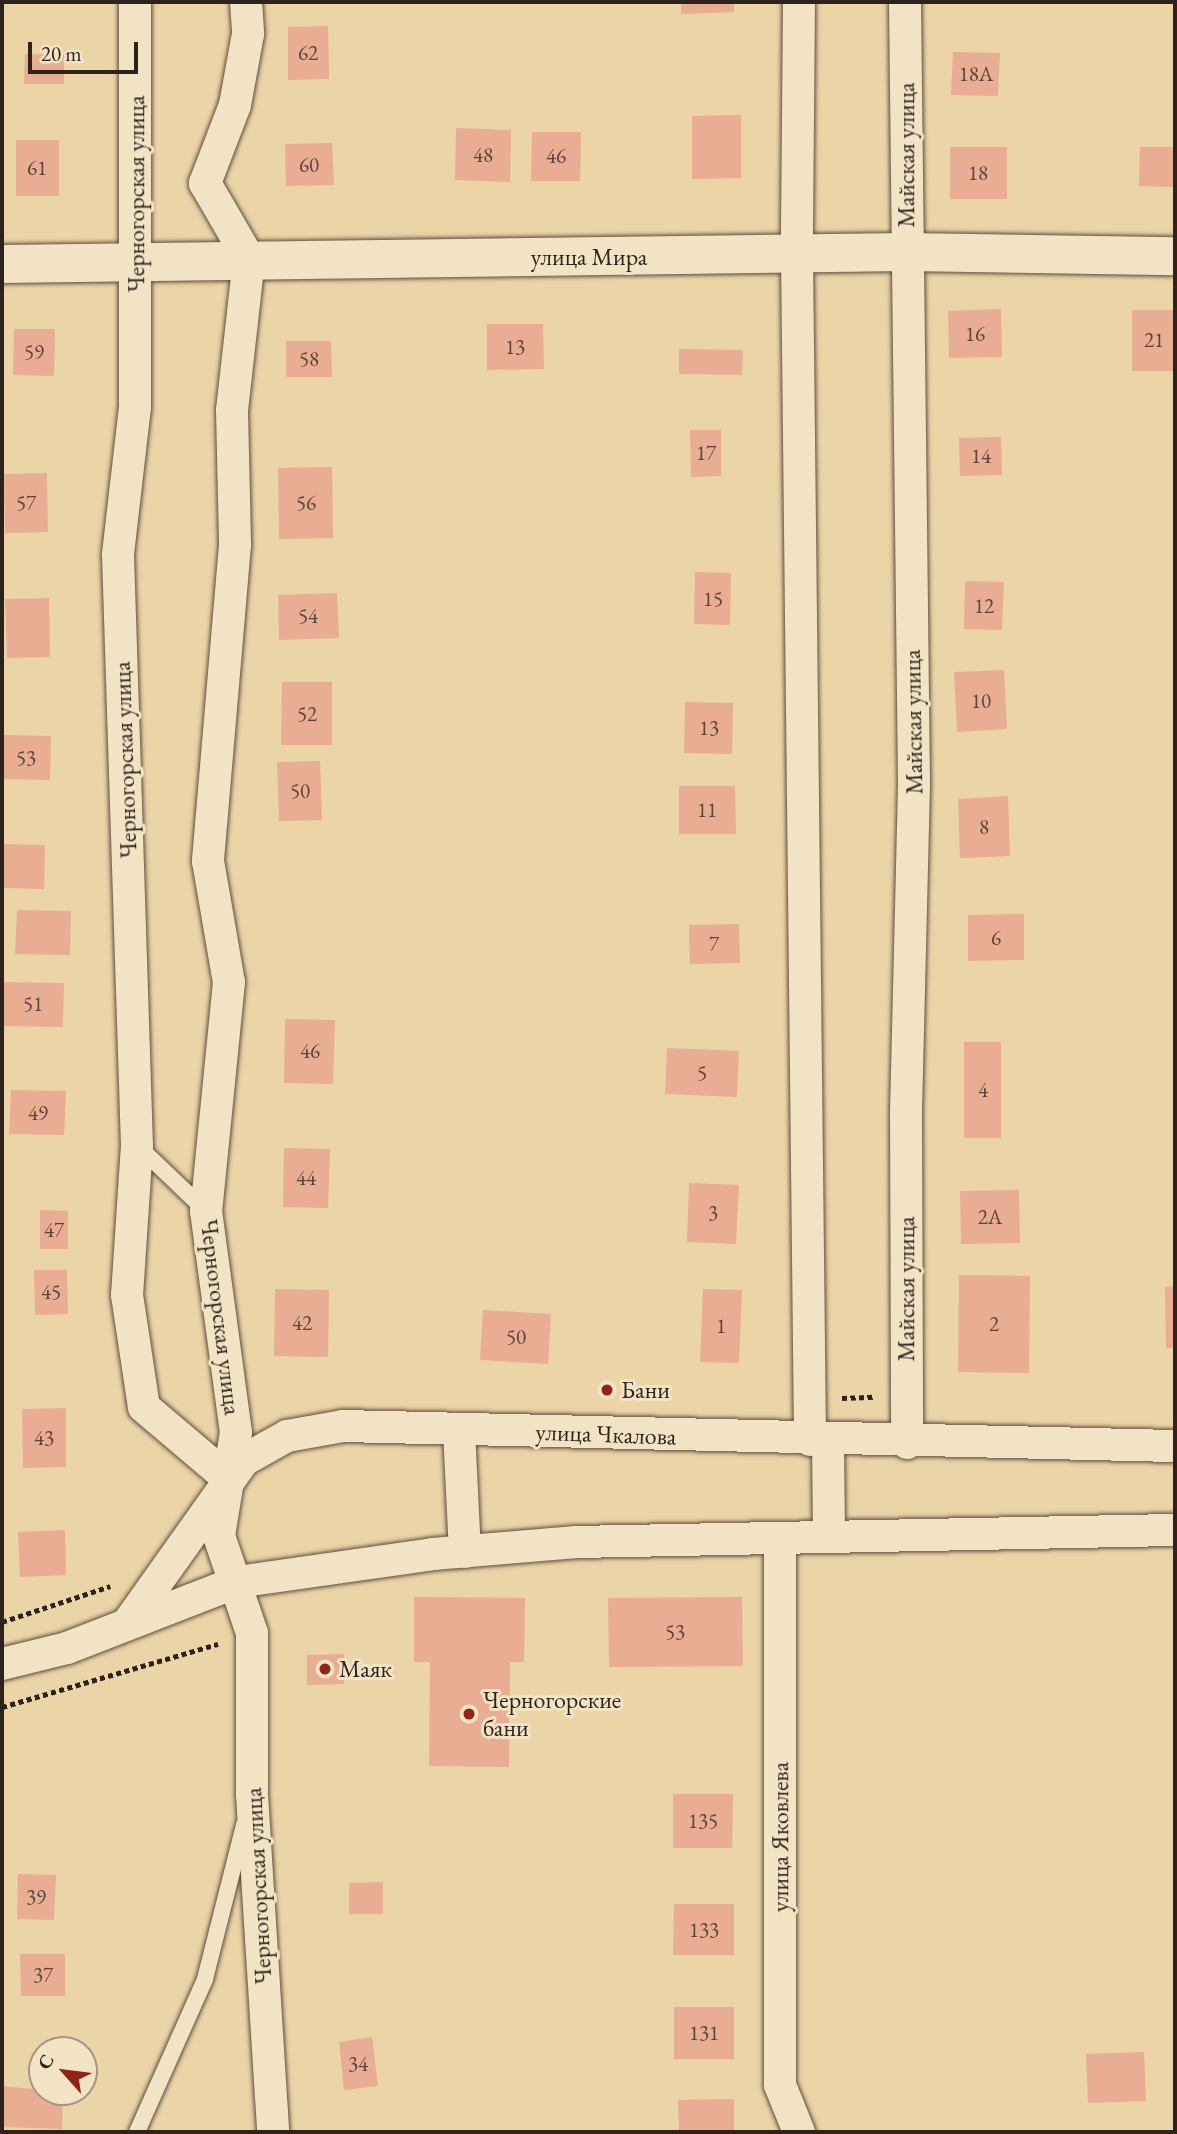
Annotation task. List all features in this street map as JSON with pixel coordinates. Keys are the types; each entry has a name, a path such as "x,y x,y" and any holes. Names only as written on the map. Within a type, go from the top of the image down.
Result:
{"main road":[{"name":"улица Мира","path":"2,264 906,252 1175,256"}],"street":[{"name":"Черногорская улица","path":"135,2 135,407 118,555 137,1145 127,1295 144,1406 229,1479"},
{"path":"246,2 248,34 235,105 205,183 249,259"},
{"path":"799,2 797,255 819,1440 829,1536"},
{"name":"Майская улица","path":"905,2 914,785 906,1113 907,1443"},
{"name":"Черногорская улица","path":"249,259 232,410 236,545 208,861 229,982 206,1211 236,1432 219,1536 237,1582 252,1633 252,1795 273,2132"},
{"name":"улица Чкалова","path":"128,1623 244,1460 287,1436 343,1426 907,1443 1175,1446"},
{"path":"458,1430 465,1552"},
{"path":"2,1664 67,1648 237,1582 465,1552 576,1542 1175,1530"},
{"name":"улица Яковлева","path":"780,1538 780,2085 799,2132"}],"lane":[{"path":"137,1145 206,1211"},
{"path":"137,2132 205,1979 252,1795"}],"path":[{"path":"2,1707 252,1633"}],"building":[{"path":"681,2 734,2 734,12 681,14"},
{"path":"328,26 329,79 288,80 288,27"},
{"path":"953,52 1000,53 998,96 951,95"},
{"path":"25,54 64,55 64,84 24,84"},
{"path":"741,115 741,178 692,179 692,116"},
{"path":"456,128 511,130 510,182 455,180"},
{"path":"532,132 581,132 580,181 531,181"},
{"path":"16,140 59,140 59,196 16,196"},
{"path":"332,143 334,185 286,186 285,144"},
{"path":"950,147 1007,147 1007,199 950,199"},
{"path":"1140,147 1175,147 1175,187 1139,186"},
{"path":"1001,309 1002,357 949,358 948,311"},
{"path":"1132,310 1175,310 1175,371 1132,371"},
{"path":"487,324 543,324 544,369 487,370"},
{"path":"14,329 55,329 54,376 13,375"},
{"path":"286,341 331,341 332,377 286,377"},
{"path":"679,349 743,350 742,375 679,374"},
{"path":"690,430 721,430 721,476 691,477"},
{"path":"1001,437 1002,475 960,476 959,438"},
{"path":"332,467 333,538 279,539 278,468"},
{"path":"47,473 48,532 5,533 4,474"},
{"path":"695,572 731,573 730,625 694,624"},
{"path":"965,581 1004,582 1002,630 964,629"},
{"path":"337,593 339,638 279,640 278,595"},
{"path":"49,598 50,657 7,658 5,599"},
{"path":"1004,670 1007,729 957,732 954,672"},
{"path":"282,682 332,682 332,745 281,745"},
{"path":"685,702 733,703 732,754 684,753"},
{"path":"2,735 51,736 50,780 2,779"},
{"path":"320,761 322,820 279,821 277,762"},
{"path":"679,786 735,786 736,834 679,834"},
{"path":"1008,796 1010,856 960,858 958,799"},
{"path":"2,844 45,845 44,889 2,888"},
{"path":"17,910 71,911 70,955 15,954"},
{"path":"1024,914 1024,960 968,961 968,915"},
{"path":"739,924 740,963 690,964 689,925"},
{"path":"2,982 64,983 63,1027 2,1026"},
{"path":"285,1019 335,1020 333,1084 284,1083"},
{"path":"964,1042 1001,1042 1001,1138 964,1138"},
{"path":"667,1048 739,1051 737,1097 665,1094"},
{"path":"11,1090 66,1091 64,1135 9,1134"},
{"path":"284,1148 330,1149 328,1208 283,1207"},
{"path":"689,1183 739,1185 736,1244 687,1242"},
{"path":"1019,1190 1020,1243 961,1244 960,1191"},
{"path":"40,1210 68,1211 68,1249 40,1249"},
{"path":"34,1270 67,1270 68,1314 35,1315"},
{"path":"959,1275 1030,1276 1029,1373 958,1372"},
{"path":"1175,1286 1175,1348 1166,1348 1165,1287"},
{"path":"275,1289 329,1290 328,1357 274,1356"},
{"path":"703,1289 742,1290 739,1363 700,1362"},
{"path":"483,1310 551,1314 548,1364 480,1360"},
{"path":"66,1408 66,1467 23,1468 22,1409"},
{"path":"65,1530 66,1575 20,1577 18,1532"},
{"name":"Черногорские бани","path":"414,1597 525,1598 524,1662 510,1662 509,1767 429,1766 430,1662 414,1662"},
{"path":"742,1597 743,1666 609,1667 608,1598"},
{"name":"Маяк","path":"344,1654 344,1684 307,1685 307,1655"},
{"path":"673,1794 733,1794 732,1848 673,1848"},
{"path":"18,1874 56,1875 54,1920 17,1919"},
{"path":"383,1882 383,1914 349,1914 349,1883"},
{"path":"674,1904 734,1904 734,1955 673,1955"},
{"path":"20,1954 65,1954 65,1996 21,1996"},
{"path":"674,2007 734,2007 734,2059 674,2059"},
{"path":"372,2037 378,2086 344,2090 339,2042"},
{"path":"1144,2052 1146,2101 1088,2103 1086,2054"},
{"path":"2,2086 28,2089 28,2106 63,2106 62,2129 2,2127"},
{"path":"734,2099 734,2132 679,2132 678,2100"}],"place":[{"name":"Бани","path":"607,1390"},
{"name":"Маяк","path":"325,1669"},
{"name":"Черногорские бани","path":"469,1714"}]}
